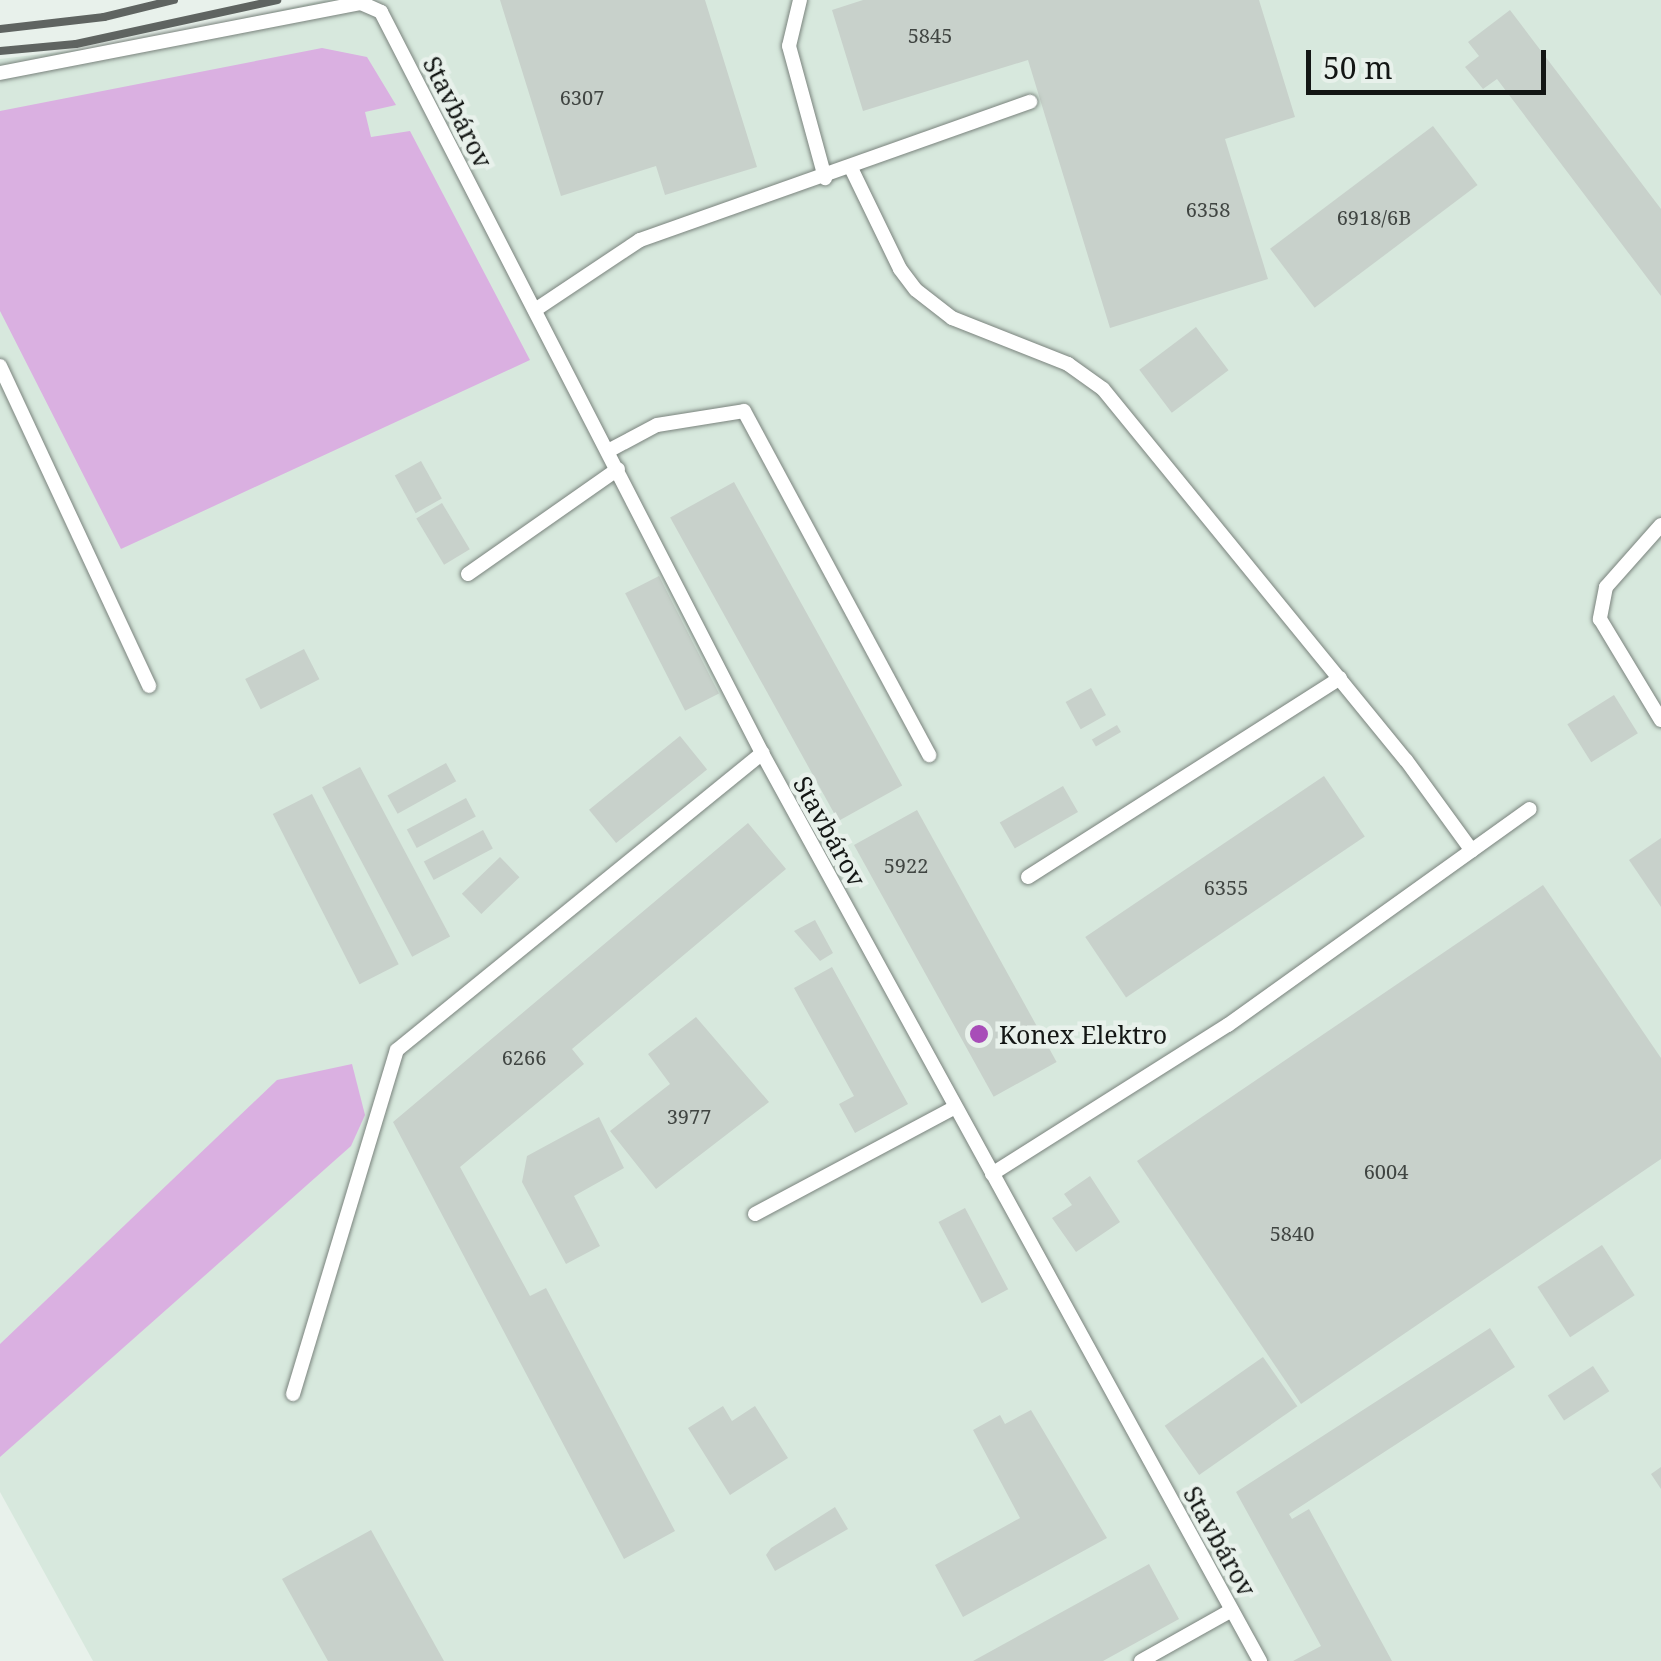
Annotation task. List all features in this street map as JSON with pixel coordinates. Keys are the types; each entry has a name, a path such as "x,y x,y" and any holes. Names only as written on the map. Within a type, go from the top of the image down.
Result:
{"lane":[{"path":"800,0 789,46 825,178"},
{"name":"Stavbárov","path":"0,73 361,3 381,12 762,752 1260,1661"},
{"path":"535,310 640,240 825,178 1030,102"},
{"path":"851,168 900,270 916,290 952,318 1068,364 1103,389 1340,678 1472,851"},
{"path":"0,366 148,686"},
{"path":"608,450 657,425 744,411 928,755"},
{"path":"468,574 618,468"},
{"path":"1661,525 1606,587 1600,619 1661,720"},
{"path":"1028,877 1340,678"},
{"path":"293,1394 396,1050 762,752"},
{"path":"992,1174 1228,1024 1530,808"},
{"path":"755,1214 955,1106"},
{"path":"1141,1661 1232,1610"}],"shaded area":[{"path":"325,0 1661,0 1661,1661 93,1661 0,1492 0,59 127,44"},
{"path":"322,48 367,57 396,105 365,112 371,137 410,131 530,360 121,549 0,311 0,111"},
{"path":"352,1064 365,1115 351,1146 0,1457 0,1344 277,1080"}],"building":[{"path":"500,0 705,0 757,167 665,195 656,166 561,196"},
{"path":"863,0 1259,0 1295,117 1225,139 1268,279 1110,328 1028,60 863,111 832,10"},
{"path":"1510,10 1661,209 1661,296 1497,79 1483,89 1465,67 1479,56 1468,42"},
{"path":"1433,126 1478,185 1315,308 1270,249"},
{"path":"1196,327 1228,370 1172,413 1139,370"},
{"path":"421,461 442,499 416,513 395,476"},
{"path":"734,482 902,785 838,821 670,517"},
{"path":"442,503 470,549 444,565 416,518"},
{"path":"659,576 719,694 685,711 625,593"},
{"path":"304,649 319,679 261,709 245,679"},
{"path":"1091,688 1106,715 1081,729 1066,702"},
{"path":"1614,695 1638,733 1591,762 1567,724"},
{"path":"1117,725 1121,732 1096,746 1092,740"},
{"path":"680,736 707,769 616,843 589,810"},
{"path":"446,763 456,781 398,814 387,795"},
{"path":"360,767 450,937 412,957 322,787"},
{"path":"1324,776 1365,837 1126,998 1085,937"},
{"path":"1063,786 1078,812 1015,848 1000,822"},
{"path":"312,794 399,964 360,984 273,814"},
{"path":"466,798 476,817 417,848 407,829"},
{"path":"917,810 1057,1062 994,1097 854,845"},
{"path":"748,823 786,869 572,1049 584,1064 460,1167 530,1296 546,1288 675,1531 624,1559 393,1122"},
{"path":"483,830 493,849 434,880 424,861"},
{"path":"1661,838 1661,907 1629,860"},
{"path":"500,857 519,877 481,914 462,894"},
{"path":"1543,885 1661,1058 1661,1159 1301,1404 1137,1161"},
{"path":"815,920 833,953 820,961 794,931"},
{"path":"832,967 908,1104 855,1133 839,1104 854,1096 794,988"},
{"path":"696,1017 769,1102 656,1189 610,1131 670,1084 648,1054"},
{"path":"599,1117 624,1168 574,1196 600,1246 566,1264 522,1182 527,1156"},
{"path":"1090,1176 1120,1222 1076,1252 1052,1218 1072,1205 1064,1194"},
{"path":"965,1208 1008,1289 982,1303 939,1222"},
{"path":"1602,1245 1635,1295 1570,1337 1537,1287"},
{"path":"1490,1328 1515,1367 1289,1514 1292,1519 1309,1509 1392,1661 1293,1661 1321,1646 1236,1492"},
{"path":"1263,1357 1297,1406 1199,1475 1165,1426"},
{"path":"1593,1366 1609,1391 1564,1421 1548,1395"},
{"path":"723,1406 732,1421 755,1406 788,1458 730,1495 688,1428"},
{"path":"1031,1410 1107,1538 963,1617 935,1565 1020,1518 973,1430 1000,1415 1005,1424"},
{"path":"1661,1467 1661,1489 1651,1474"},
{"path":"835,1507 848,1529 775,1571 766,1555 771,1548"},
{"path":"371,1530 444,1661 328,1661 282,1579"},
{"path":"1149,1564 1179,1619 1103,1661 973,1661"}],"railway":[{"path":"0,29 104,17 174,0"},
{"path":"0,51 76,44 277,0"}],"place":[{"name":"Konex Elektro","path":"979,1034"}]}
